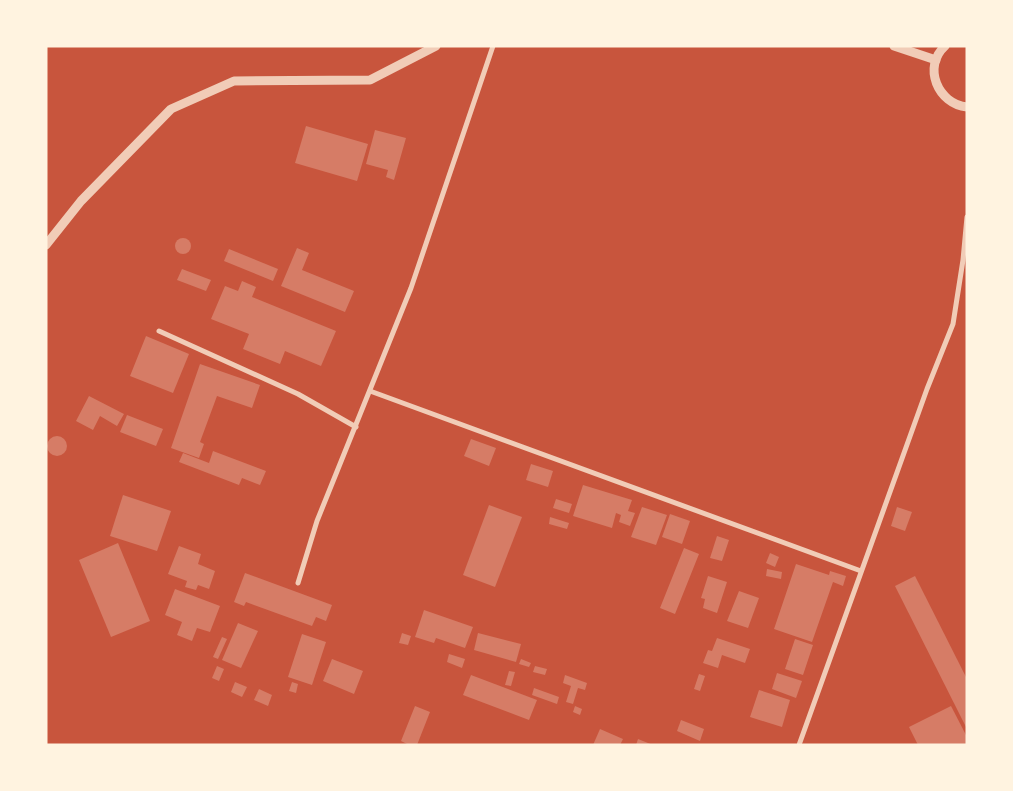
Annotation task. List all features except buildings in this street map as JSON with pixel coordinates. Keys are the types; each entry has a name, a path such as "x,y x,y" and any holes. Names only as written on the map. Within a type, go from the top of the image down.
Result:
{"street":[{"path":"46,244 81,201 170,109 234,81 370,80 436,46"},
{"path":"298,583 317,521 411,288 493,46"},
{"path":"894,46 936,60"},
{"path":"945,46 936,60 934,72 936,84 942,95 952,103 967,107"},
{"path":"799,745 860,571 953,324 965,261 967,217"},
{"path":"159,331 298,394 356,427"},
{"path":"370,391 860,571"}]}
